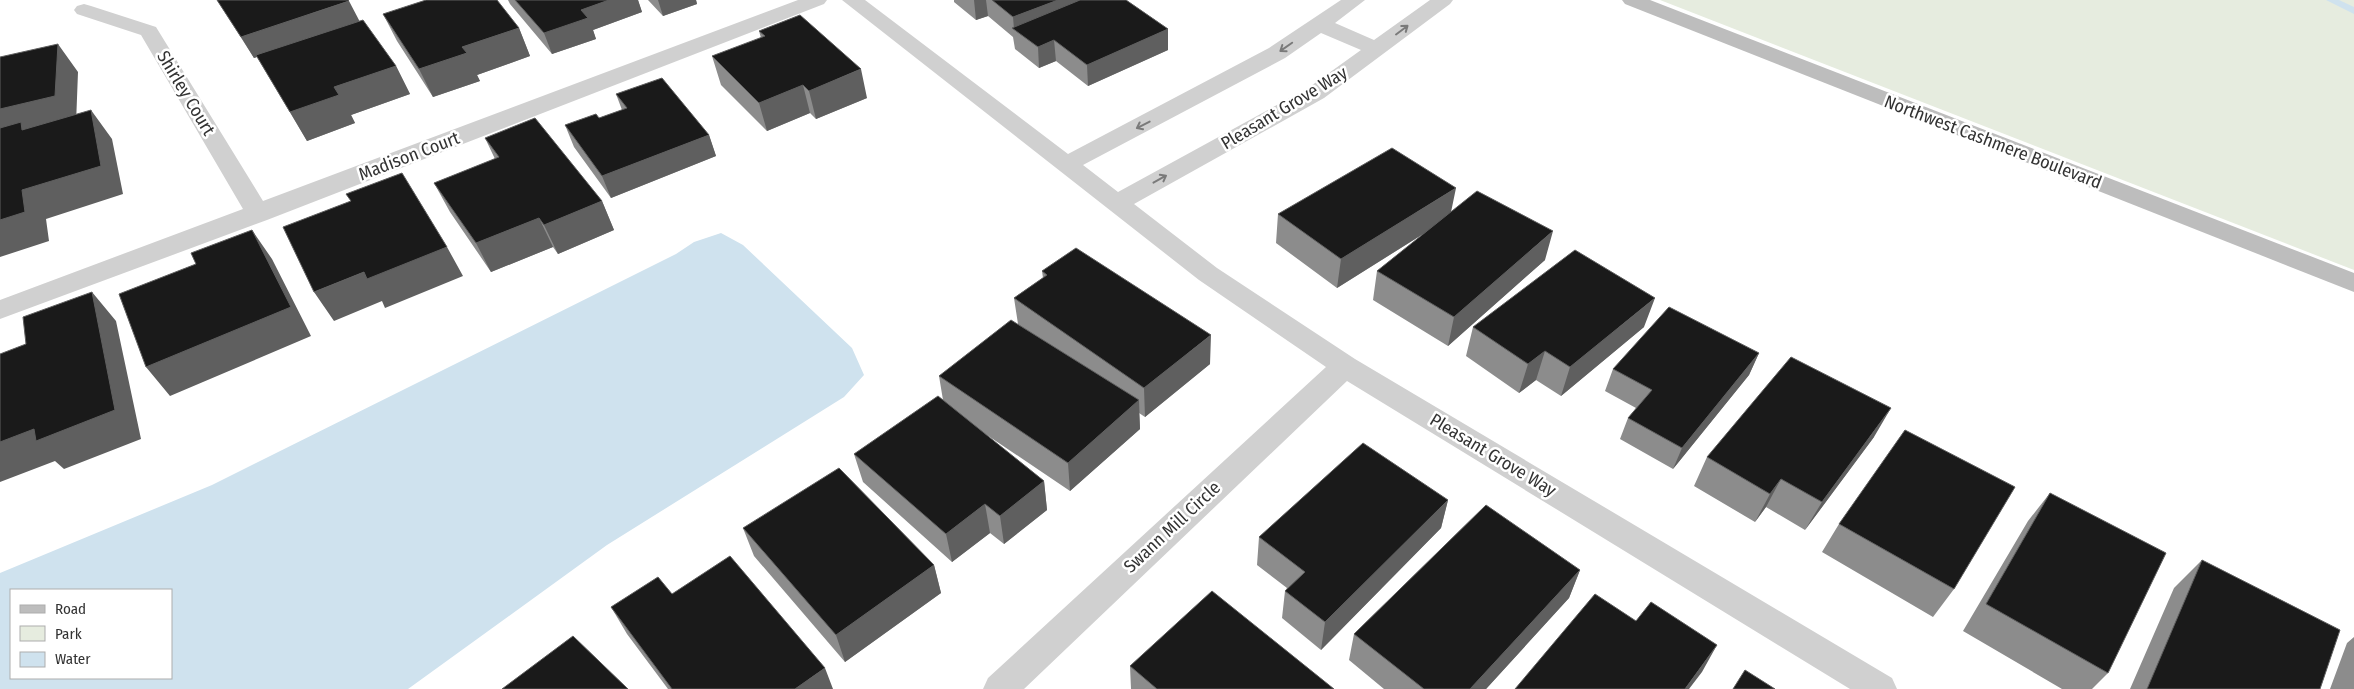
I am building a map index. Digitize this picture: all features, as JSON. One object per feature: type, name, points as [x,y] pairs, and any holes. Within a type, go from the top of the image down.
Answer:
[{"type":"street","name":"Madison Court","points":[[0,310],[258,214],[817,0]]},
{"type":"street","name":"Pleasant Grove Way","points":[[852,0],[1208,274],[1345,366],[1880,689]]},
{"type":"street","points":[[1067,164],[1261,62],[1355,0]]},
{"type":"street","name":"Pleasant Grove Way","points":[[1117,203],[1316,93],[1443,0]]},
{"type":"street","name":"Northwest Cashmere Boulevard","points":[[1632,0],[2354,283]]},
{"type":"street","name":"Shirley Court","points":[[84,10],[149,31],[258,214]]},
{"type":"street","points":[[1319,24],[1377,49]]},
{"type":"street","name":"Swann Mill Circle","points":[[1000,689],[1345,366]]},
{"type":"green space","points":[[1660,0],[2354,0],[2354,270]]},
{"type":"water","points":[[721,233],[743,245],[852,348],[864,375],[844,397],[607,545],[408,689],[0,689],[0,573],[212,485],[676,254],[694,242]]},
{"type":"building","points":[[217,0],[348,0],[349,1],[241,37]]},
{"type":"building","points":[[426,0],[497,0],[519,28],[462,47],[467,53],[419,69],[383,14]]},
{"type":"building","points":[[515,0],[609,0],[581,10],[588,18],[544,33]]},
{"type":"building","points":[[992,0],[1058,0],[1013,17]]},
{"type":"building","points":[[1080,0],[1126,0],[1168,29],[1087,65],[1054,40],[1038,47],[1012,28]]},
{"type":"building","points":[[800,15],[861,69],[809,91],[803,85],[759,103],[712,56],[765,36],[759,31]]},
{"type":"building","points":[[363,20],[396,66],[334,87],[339,95],[290,112],[256,55]]},
{"type":"building","points":[[58,44],[55,96],[0,109],[0,57]]},
{"type":"building","points":[[662,78],[709,135],[602,176],[565,125],[596,114],[599,118],[627,108],[616,94]]},
{"type":"building","points":[[91,110],[101,166],[22,190],[25,212],[0,220],[0,128],[21,122],[22,130]]},
{"type":"building","points":[[535,118],[602,201],[544,225],[539,218],[476,243],[434,183],[499,157],[485,138]]},
{"type":"building","points":[[1392,148],[1456,188],[1341,259],[1278,214]]},
{"type":"building","points":[[402,173],[447,247],[367,279],[364,272],[314,292],[283,227],[351,201],[346,194]]},
{"type":"building","points":[[1477,191],[1553,231],[1454,317],[1377,271]]},
{"type":"building","points":[[252,230],[291,307],[146,367],[119,294],[196,264],[191,253]]},
{"type":"building","points":[[1076,248],[1211,335],[1144,388],[1014,298],[1047,275],[1042,271]]},
{"type":"building","points":[[1575,250],[1655,298],[1570,367],[1545,351],[1528,364],[1473,327]]},
{"type":"building","points":[[92,292],[115,410],[36,441],[34,429],[0,442],[0,354],[26,344],[23,317]]},
{"type":"building","points":[[1669,307],[1759,353],[1682,448],[1628,418],[1652,390],[1613,369]]},
{"type":"building","points":[[1011,320],[1139,400],[1068,463],[939,376]]},
{"type":"building","points":[[1791,357],[1891,408],[1822,502],[1781,479],[1770,494],[1707,457]]},
{"type":"building","points":[[938,396],[1044,481],[1000,516],[985,504],[946,534],[854,454]]},
{"type":"building","points":[[1905,430],[2015,487],[1954,589],[1839,524]]},
{"type":"building","points":[[1363,443],[1448,500],[1325,622],[1285,591],[1305,572],[1259,537]]},
{"type":"building","points":[[839,468],[934,565],[836,635],[743,528]]},
{"type":"building","points":[[2050,493],[2166,553],[2108,673],[1986,604]]},
{"type":"building","points":[[1486,505],[1580,570],[1470,689],[1424,689],[1354,634]]},
{"type":"building","points":[[730,556],[825,668],[795,689],[672,689],[611,607],[658,577],[672,594]]},
{"type":"building","points":[[2202,560],[2340,630],[2320,689],[2147,689]]},
{"type":"building","points":[[1212,591],[1334,689],[1157,689],[1130,666]]},
{"type":"building","points":[[1595,594],[1636,621],[1651,602],[1717,645],[1685,689],[1515,689]]},
{"type":"building","points":[[573,636],[628,689],[502,689]]},
{"type":"building","points":[[1745,670],[1775,689],[1733,689]]},
{"type":"waterway","points":[[2331,0],[2354,11]]}]
